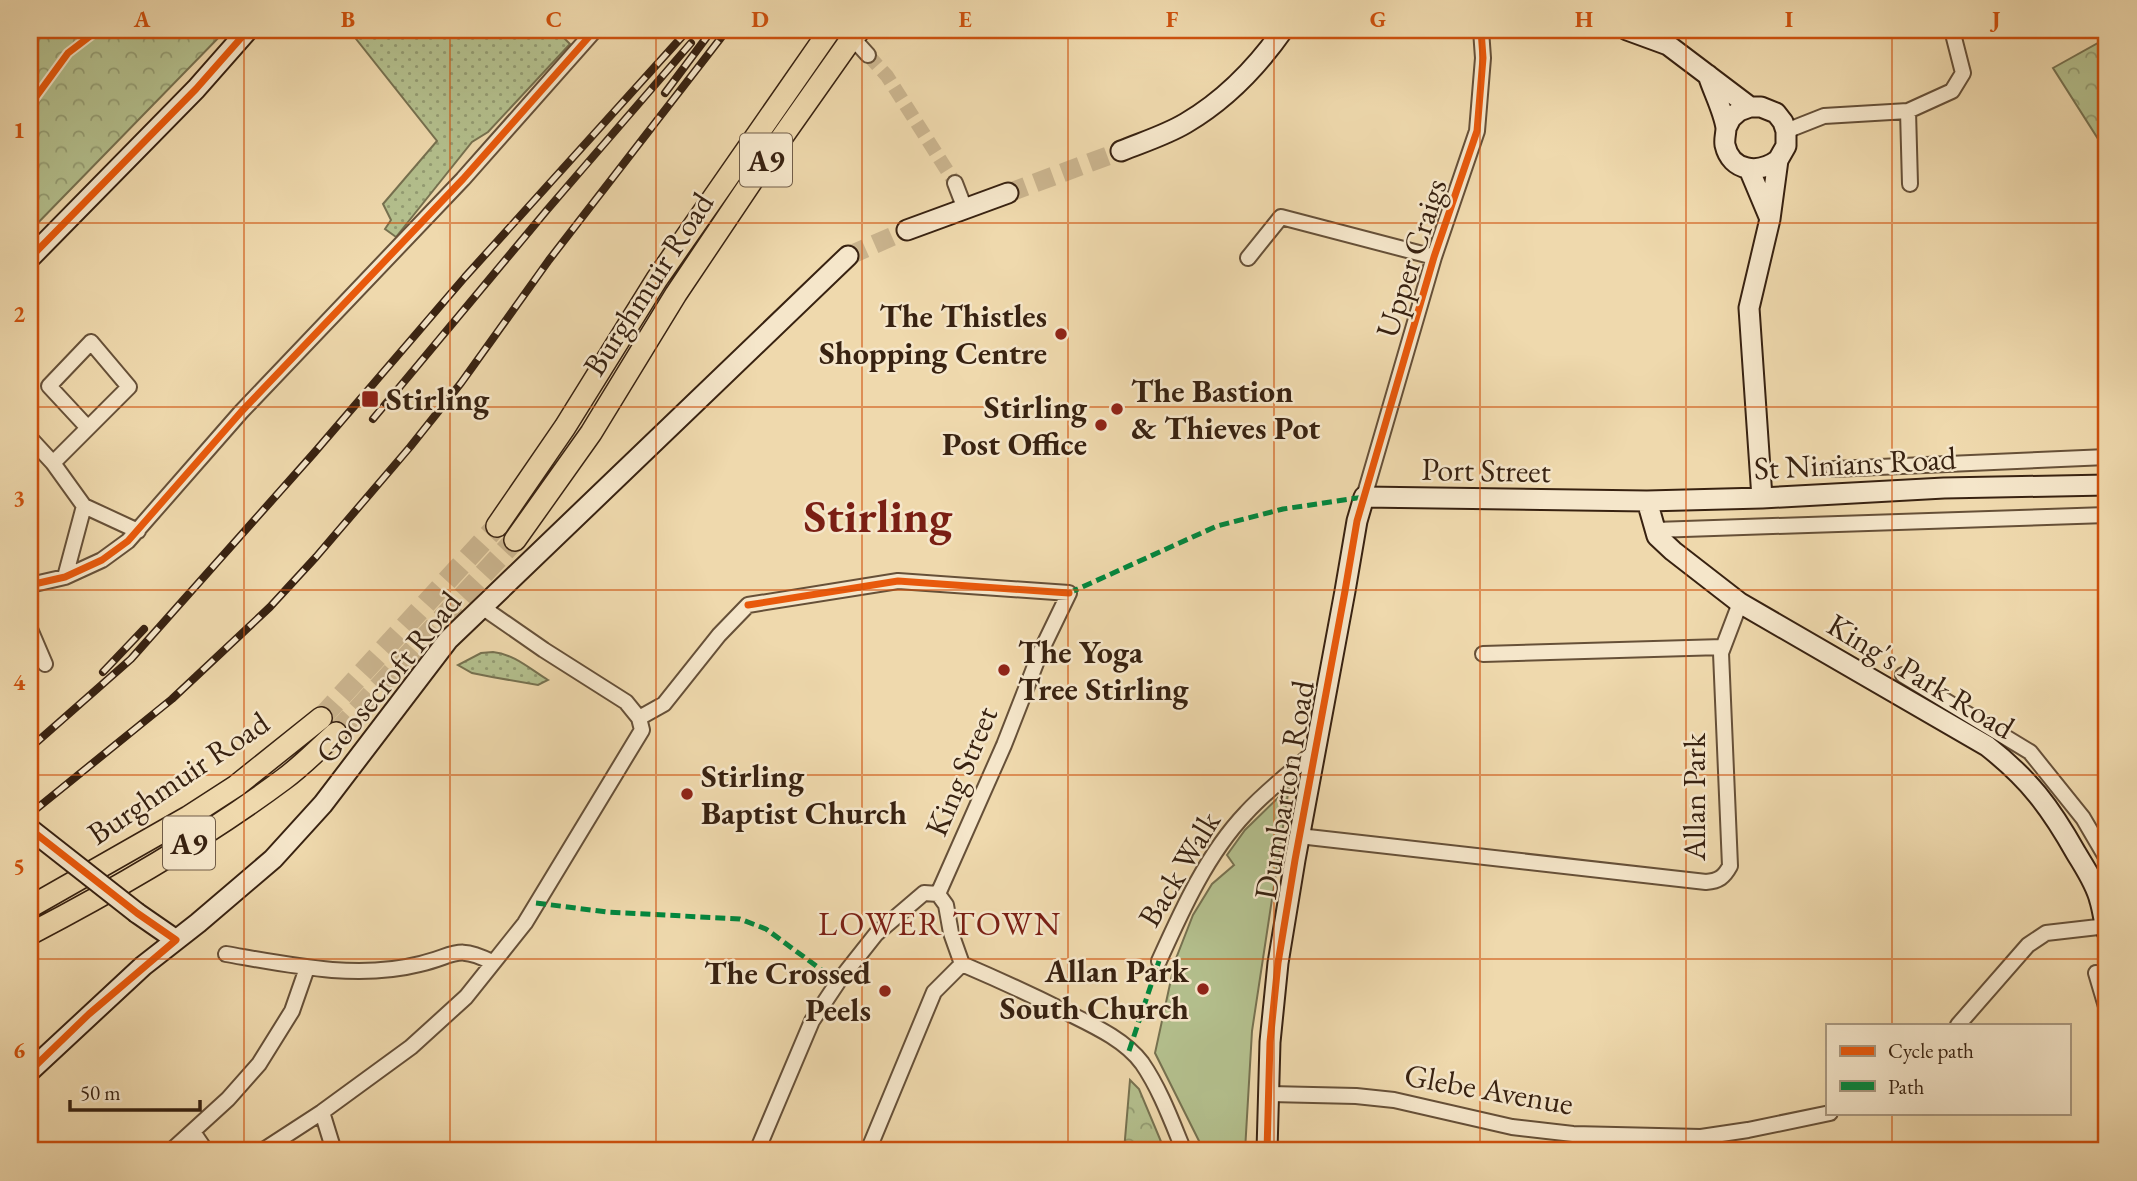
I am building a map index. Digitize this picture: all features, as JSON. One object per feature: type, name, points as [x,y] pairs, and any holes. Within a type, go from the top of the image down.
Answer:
[{"type":"main road","name":"Burghmuir Road","points":[[497,526],[565,427],[657,279],[830,30]]},
{"type":"main road","name":"Burghmuir Road","points":[[515,540],[592,433],[676,293],[853,32]]},
{"type":"main road","name":"Burghmuir Road","points":[[30,907],[188,817],[329,725],[286,777],[219,824],[127,881],[30,934]]},
{"type":"street","points":[[30,258],[196,89],[248,30]]},
{"type":"street","points":[[30,585],[65,578],[102,561],[138,531],[240,412],[463,179],[595,30]]},
{"type":"street","points":[[1121,151],[1186,123],[1219,99],[1247,75],[1283,30]]},
{"type":"street","name":"Upper Craigs","points":[[1364,497],[1434,257],[1477,131],[1483,58],[1482,30]]},
{"type":"street","points":[[1627,30],[1668,45],[1750,107]]},
{"type":"street","points":[[1786,131],[1824,116],[1908,111],[1952,91],[1963,74],[1952,30]]},
{"type":"street","points":[[853,32],[868,55]]},
{"type":"street","points":[[1708,75],[1726,128]]},
{"type":"street","points":[[1762,498],[1749,309],[1770,219],[1778,160],[1786,146],[1786,131],[1776,113],[1761,107],[1739,111],[1731,118],[1726,128],[1724,143],[1729,154],[1739,164],[1749,169],[1759,169],[1778,160]]},
{"type":"street","points":[[1908,111],[1910,184]]},
{"type":"street","points":[[1749,169],[1770,219]]},
{"type":"street","points":[[955,183],[965,209]]},
{"type":"street","points":[[908,230],[1009,193]]},
{"type":"street","points":[[1248,258],[1282,217],[1434,257]]},
{"type":"street","name":"Goosecroft Road","points":[[30,1071],[89,1014],[273,859],[323,804],[448,640],[848,256]]},
{"type":"street","points":[[53,463],[88,428],[129,387],[91,342],[49,386],[88,428]]},
{"type":"street","points":[[32,446],[53,463],[84,506],[138,531]]},
{"type":"street","points":[[1833,469],[2107,457]]},
{"type":"street","points":[[1942,463],[1944,488]]},
{"type":"street","name":"St Ninians Road","points":[[1606,502],[1762,498],[1944,488],[2107,485]]},
{"type":"street","name":"Port Street","points":[[1364,497],[1606,502]]},
{"type":"street","name":"Dumbarton Road","points":[[1267,1151],[1270,1042],[1278,963],[1314,752],[1357,521],[1364,497]]},
{"type":"street","points":[[1647,502],[1657,536],[1740,603]]},
{"type":"street","points":[[65,578],[84,506]]},
{"type":"street","points":[[1655,530],[2107,515]]},
{"type":"street","name":"King Street","points":[[639,718],[664,705],[719,635],[748,605],[898,582],[1069,593],[1040,653],[1004,745],[938,894]]},
{"type":"street","name":"Allan Park","points":[[1299,836],[1715,881],[1724,876],[1730,866],[1721,653],[1740,603]]},
{"type":"street","name":"King's Park Road","points":[[1740,603],[1987,746],[2011,765],[2053,813],[2086,869],[2100,900],[2106,928]]},
{"type":"street","points":[[262,1151],[322,1112],[411,1047],[466,996],[525,923],[642,730],[639,718],[626,702],[482,607]]},
{"type":"street","points":[[30,629],[45,664]]},
{"type":"street","points":[[1483,654],[1723,647]]},
{"type":"street","points":[[1903,675],[2030,752],[2083,818],[2107,859]]},
{"type":"street","name":"Back Walk","points":[[1159,961],[1185,905],[1221,844],[1245,813],[1314,752]]},
{"type":"street","points":[[30,829],[137,913],[176,940]]},
{"type":"street","points":[[757,1151],[812,1021],[838,982],[876,934],[924,893],[938,894],[946,905],[951,933],[962,964],[1105,1032],[1140,1061],[1184,1151]]},
{"type":"street","points":[[1959,1024],[2028,945],[2046,933],[2106,928]]},
{"type":"street","points":[[226,954],[307,968],[377,971],[421,964],[452,952],[466,951],[492,962]]},
{"type":"street","points":[[868,1151],[934,992],[962,964]]},
{"type":"street","points":[[171,1151],[228,1098],[259,1064],[292,1011],[307,968]]},
{"type":"street","points":[[2095,973],[2107,1010]]},
{"type":"street","name":"Glebe Avenue","points":[[1268,1094],[1356,1096],[1394,1100],[1512,1127],[1573,1134],[1701,1137],[1826,1114]]},
{"type":"street","points":[[322,1112],[334,1151]]},
{"type":"street","points":[[192,1132],[206,1151]]},
{"type":"street","points":[[1573,1134],[1573,1151]]},
{"type":"street","points":[[1701,1137],[1709,1151]]},
{"type":"green space","points":[[45,30],[226,30],[30,231],[30,49]]},
{"type":"green space","points":[[349,30],[556,30],[570,44],[488,132],[472,142],[396,237],[385,229],[391,220],[383,204],[437,141]]},
{"type":"green space","points":[[2107,38],[2107,153],[2053,68]]},
{"type":"green space","points":[[493,652],[515,659],[548,680],[538,685],[472,673],[458,665],[481,653]]},
{"type":"green space","points":[[1289,787],[1252,1031],[1245,1151],[1204,1151],[1155,1053],[1175,961],[1193,915],[1212,884],[1234,865],[1227,855],[1245,830]]},
{"type":"green space","points":[[1130,1080],[1139,1089],[1165,1151],[1124,1151]]},
{"type":"tunnel","points":[[868,55],[887,76],[955,183]]},
{"type":"tunnel","points":[[1008,193],[1121,151]]},
{"type":"tunnel","points":[[848,256],[907,230]]},
{"type":"tunnel","points":[[321,718],[497,526]]},
{"type":"tunnel","points":[[336,733],[515,540]]},
{"type":"railway","points":[[30,748],[131,659],[314,453],[465,277],[688,30]]},
{"type":"railway","points":[[665,93],[712,30]]},
{"type":"railway","points":[[30,814],[172,699],[270,607],[316,557],[461,383],[549,260],[727,30]]},
{"type":"railway","points":[[373,419],[547,210],[691,43]]},
{"type":"railway","points":[[103,672],[144,629]]},
{"type":"marked path","points":[[1069,593],[1217,526],[1283,509],[1364,497]]},
{"type":"marked path","points":[[536,903],[607,912],[740,919],[766,929],[838,982]]},
{"type":"marked path","points":[[1129,1051],[1159,961]]},
{"type":"cycle path","points":[[30,105],[68,53],[98,30]]},
{"type":"cycle path","points":[[30,258],[196,89],[248,30]]},
{"type":"cycle path","points":[[30,585],[65,577],[102,560],[128,541],[241,412],[463,179],[595,30]]},
{"type":"cycle path","points":[[1267,1151],[1270,1042],[1278,963],[1357,521],[1434,257],[1477,131],[1483,58],[1481,30]]},
{"type":"cycle path","points":[[748,605],[898,581],[1069,593]]},
{"type":"cycle path","points":[[30,829],[137,913],[176,940],[89,1014],[30,1071]]},
{"type":"place","name":"The Thistles Shopping Centre","points":[[1061,334]]},
{"type":"place","name":"Stirling","points":[[370,399]]},
{"type":"place","name":"The Bastion & Thieves Pot","points":[[1117,409]]},
{"type":"place","name":"Stirling Post Office","points":[[1101,425]]},
{"type":"place","name":"The Yoga Tree Stirling","points":[[1004,670]]},
{"type":"place","name":"Stirling Baptist Church","points":[[687,794]]},
{"type":"place","name":"Allan Park South Church","points":[[1203,989]]},
{"type":"place","name":"The Crossed Peels","points":[[885,991]]},
{"type":"district","name":"Stirling","points":[[878,516]]},
{"type":"district","name":"LOWER TOWN","points":[[940,923]]}]
